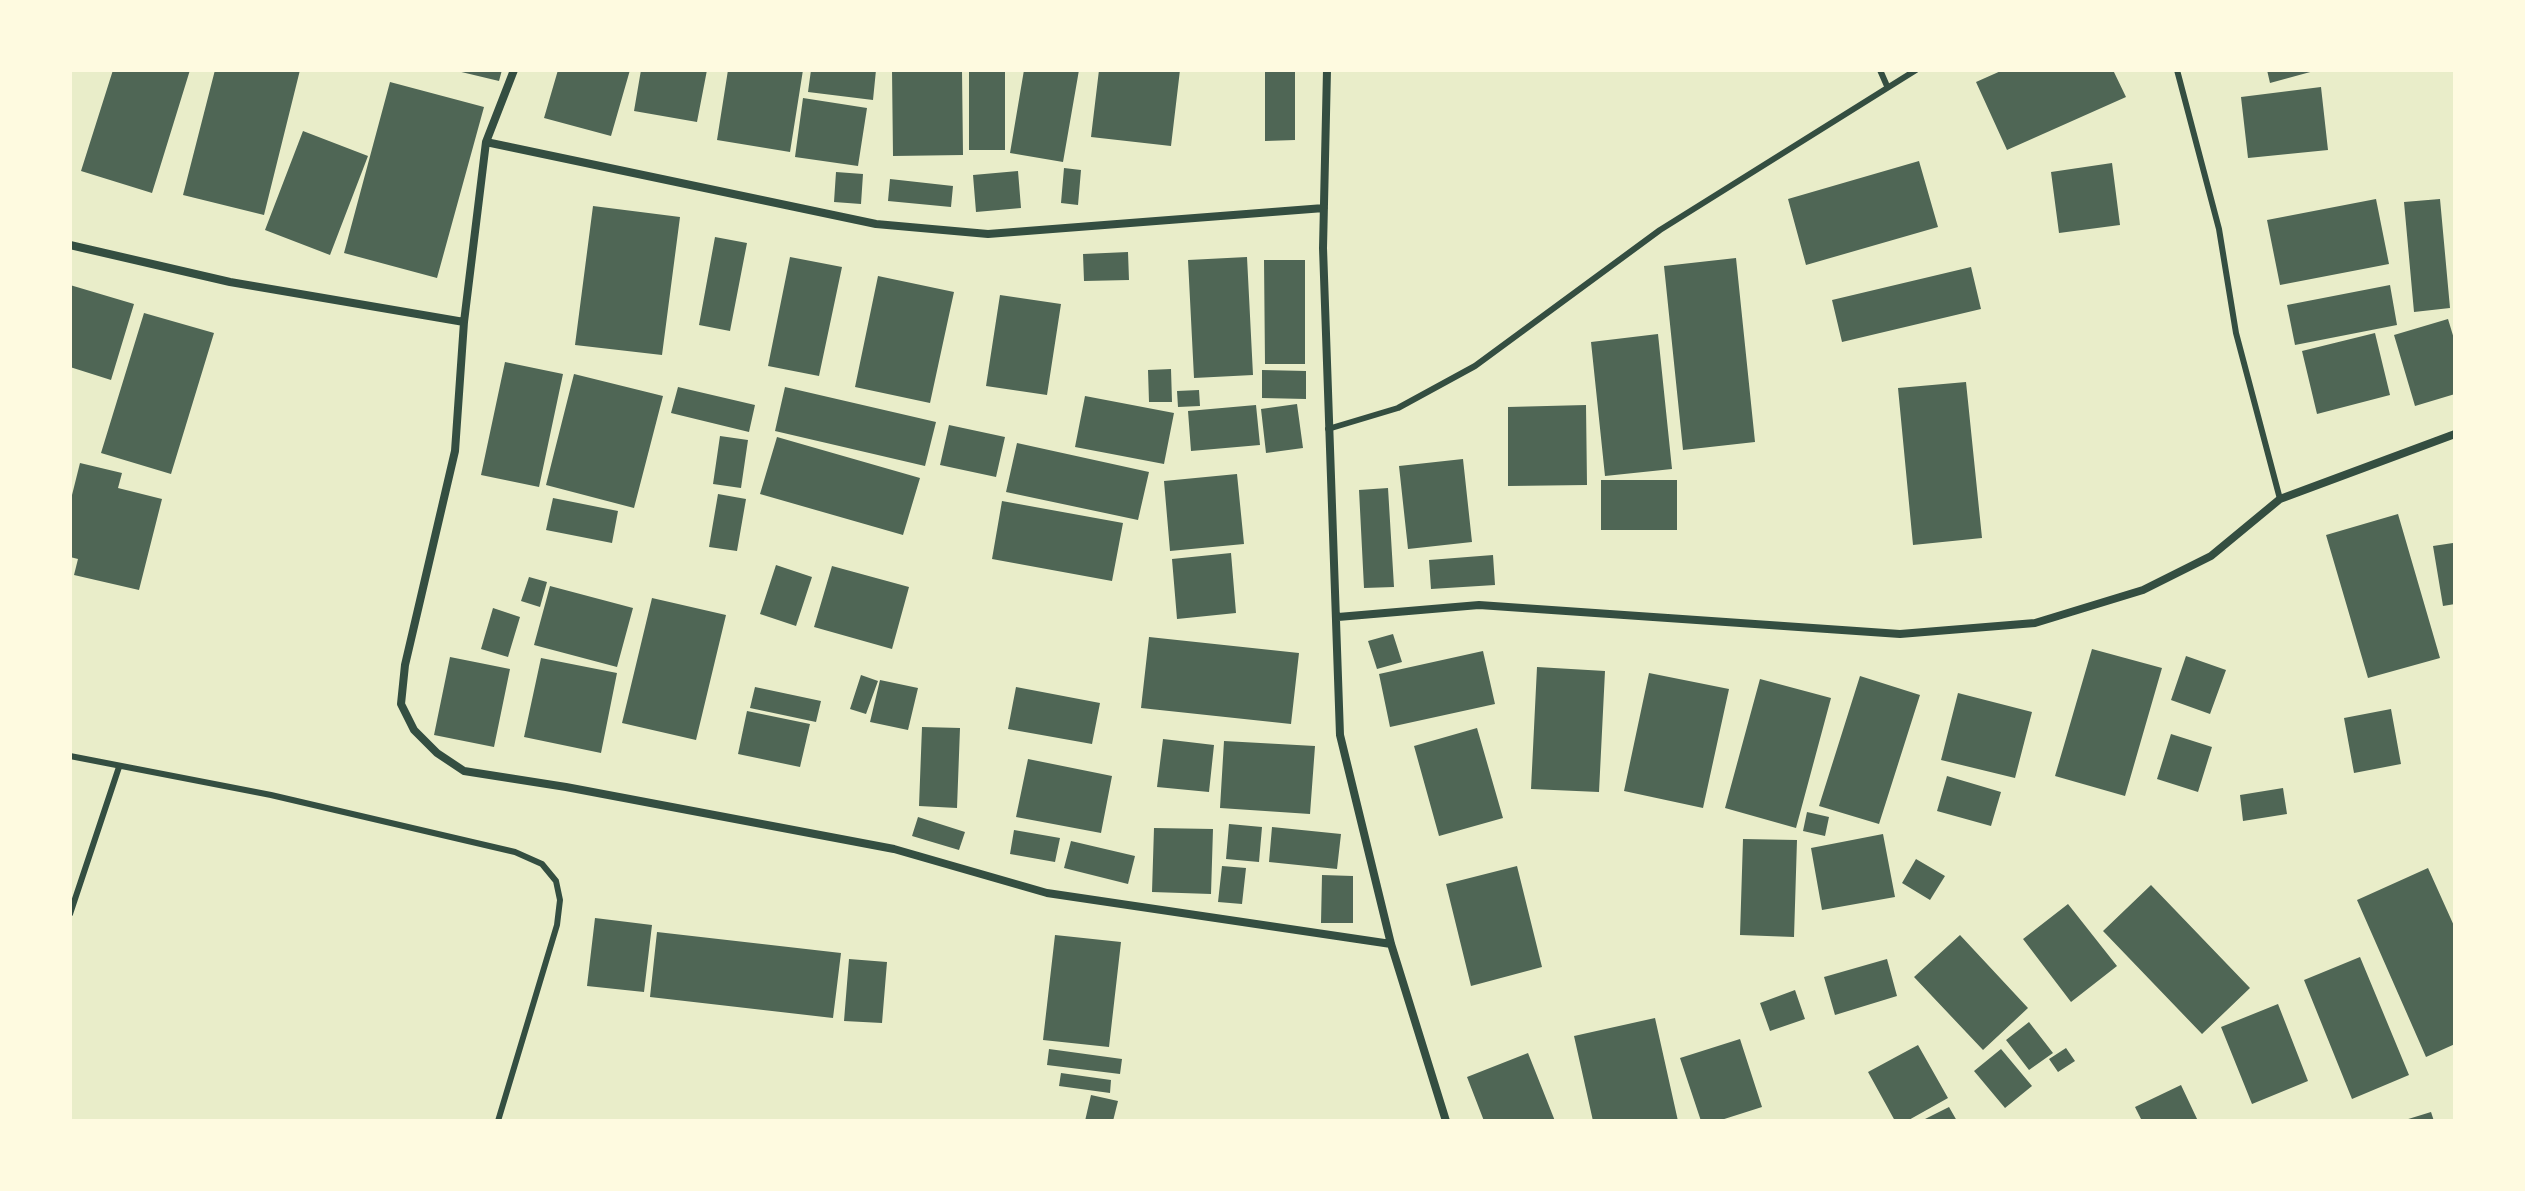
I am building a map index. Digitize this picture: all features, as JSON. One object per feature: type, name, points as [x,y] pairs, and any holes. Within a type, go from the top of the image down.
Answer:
[{"type":"street","points":[[514,70],[486,142],[464,322],[455,451],[405,665],[401,704],[414,730],[437,753],[464,771],[566,787],[894,849],[1047,893],[1391,944]]},
{"type":"street","points":[[1327,70],[1324,208],[1328,429],[1338,617],[1340,735],[1391,944],[1446,1121]]},
{"type":"street","points":[[486,142],[876,224],[988,234],[1324,208]]},
{"type":"street","points":[[70,245],[230,282],[464,322]]},
{"type":"street","points":[[1338,617],[1479,605],[1900,634],[2035,623],[2156,583],[2211,556],[2280,499],[2455,434]]},
{"type":"lane","points":[[1880,70],[1887,86]]},
{"type":"lane","points":[[1328,429],[1398,408],[1475,366],[1660,230],[1916,70]]},
{"type":"lane","points":[[2177,70],[2219,229],[2236,333],[2280,499]]},
{"type":"lane","points":[[70,756],[271,795],[515,852],[542,864],[556,881],[560,900],[557,925],[498,1121]]},
{"type":"lane","points":[[70,914],[119,767]]},
{"type":"building","points":[[113,70],[190,70],[152,193],[81,171]]},
{"type":"building","points":[[215,70],[300,70],[264,215],[183,195]]},
{"type":"building","points":[[453,70],[502,70],[499,81]]},
{"type":"building","points":[[558,70],[630,70],[611,136],[544,118]]},
{"type":"building","points":[[641,70],[707,70],[697,122],[634,111]]},
{"type":"building","points":[[728,70],[803,70],[790,152],[717,140]]},
{"type":"building","points":[[811,70],[876,70],[873,100],[808,92]]},
{"type":"building","points":[[892,70],[962,70],[963,155],[893,156]]},
{"type":"building","points":[[969,70],[1005,70],[1005,150],[969,150]]},
{"type":"building","points":[[1024,70],[1079,70],[1063,162],[1010,153]]},
{"type":"building","points":[[1099,70],[1180,70],[1171,146],[1091,137]]},
{"type":"building","points":[[1265,70],[1295,70],[1295,140],[1265,141]]},
{"type":"building","points":[[2003,70],[2113,70],[2126,97],[2007,150],[1976,82]]},
{"type":"building","points":[[2267,70],[2314,70],[2314,71],[2270,83]]},
{"type":"building","points":[[390,82],[484,107],[437,278],[344,253]]},
{"type":"building","points":[[2321,87],[2328,150],[2248,158],[2241,97]]},
{"type":"building","points":[[803,98],[867,108],[858,166],[795,157]]},
{"type":"building","points":[[303,131],[368,156],[330,255],[265,230]]},
{"type":"building","points":[[1919,161],[1938,227],[1806,265],[1788,199]]},
{"type":"building","points":[[2112,163],[2120,225],[2059,233],[2051,172]]},
{"type":"building","points":[[1064,168],[1081,170],[1078,205],[1061,203]]},
{"type":"building","points":[[1018,171],[1021,208],[976,212],[973,175]]},
{"type":"building","points":[[836,172],[863,174],[861,204],[834,202]]},
{"type":"building","points":[[890,179],[953,186],[951,207],[888,201]]},
{"type":"building","points":[[2376,199],[2389,264],[2280,285],[2267,220]]},
{"type":"building","points":[[2440,199],[2450,308],[2414,312],[2404,202]]},
{"type":"building","points":[[593,206],[680,217],[662,355],[575,345]]},
{"type":"building","points":[[715,237],[747,243],[730,331],[699,325]]},
{"type":"building","points":[[1128,252],[1129,280],[1084,281],[1083,254]]},
{"type":"building","points":[[790,257],[842,267],[819,376],[768,366]]},
{"type":"building","points":[[1247,257],[1253,375],[1194,378],[1188,260]]},
{"type":"building","points":[[1736,258],[1755,442],[1683,450],[1664,266]]},
{"type":"building","points":[[1264,260],[1305,260],[1305,364],[1265,364]]},
{"type":"building","points":[[1971,267],[1981,309],[1842,342],[1832,300]]},
{"type":"building","points":[[878,276],[954,292],[930,403],[855,387]]},
{"type":"building","points":[[70,285],[134,304],[111,380],[70,367]]},
{"type":"building","points":[[2390,285],[2397,325],[2295,345],[2287,305]]},
{"type":"building","points":[[1000,295],[1061,304],[1047,395],[986,386]]},
{"type":"building","points":[[144,313],[214,333],[171,474],[101,453]]},
{"type":"building","points":[[2448,319],[2455,342],[2455,394],[2415,406],[2394,335]]},
{"type":"building","points":[[2375,333],[2390,395],[2317,414],[2302,351]]},
{"type":"building","points":[[1658,334],[1672,469],[1605,476],[1591,342]]},
{"type":"building","points":[[505,362],[563,374],[539,487],[481,475]]},
{"type":"building","points":[[1171,369],[1172,402],[1149,402],[1148,370]]},
{"type":"building","points":[[1262,370],[1306,371],[1306,399],[1262,398]]},
{"type":"building","points":[[574,374],[663,396],[634,508],[546,485]]},
{"type":"building","points":[[1966,382],[1982,538],[1913,545],[1898,388]]},
{"type":"building","points":[[678,387],[755,405],[749,432],[671,413]]},
{"type":"building","points":[[785,387],[936,422],[925,466],[775,431]]},
{"type":"building","points":[[1199,390],[1200,406],[1178,407],[1177,391]]},
{"type":"building","points":[[1085,396],[1174,413],[1164,464],[1075,447]]},
{"type":"building","points":[[1297,404],[1303,448],[1266,453],[1261,409]]},
{"type":"building","points":[[1256,405],[1260,445],[1191,451],[1188,411]]},
{"type":"building","points":[[1586,405],[1587,485],[1508,486],[1508,407]]},
{"type":"building","points":[[949,425],[1005,437],[996,477],[940,465]]},
{"type":"building","points":[[720,436],[748,440],[741,488],[713,484]]},
{"type":"building","points":[[777,437],[920,478],[903,535],[760,494]]},
{"type":"building","points":[[1017,443],[1149,472],[1138,520],[1006,492]]},
{"type":"building","points":[[1463,459],[1472,542],[1408,549],[1399,466]]},
{"type":"building","points":[[80,463],[122,473],[118,488],[162,499],[139,590],[74,575],[78,559],[70,557],[70,503]]},
{"type":"building","points":[[1237,474],[1244,544],[1170,551],[1164,481]]},
{"type":"building","points":[[1601,480],[1677,480],[1677,530],[1601,530]]},
{"type":"building","points":[[1388,488],[1394,587],[1364,588],[1359,490]]},
{"type":"building","points":[[718,494],[746,499],[737,551],[709,547]]},
{"type":"building","points":[[553,498],[618,511],[612,543],[546,530]]},
{"type":"building","points":[[1002,501],[1123,523],[1112,581],[992,559]]},
{"type":"building","points":[[2398,514],[2440,658],[2368,678],[2326,535]]},
{"type":"building","points":[[2453,543],[2455,604],[2443,606],[2433,546]]},
{"type":"building","points":[[1231,553],[1236,613],[1177,619],[1172,559]]},
{"type":"building","points":[[1493,555],[1495,585],[1431,589],[1429,560]]},
{"type":"building","points":[[776,565],[812,577],[796,626],[760,614]]},
{"type":"building","points":[[832,566],[909,587],[892,649],[814,627]]},
{"type":"building","points":[[529,577],[547,582],[540,607],[521,601]]},
{"type":"building","points":[[550,586],[633,608],[617,667],[534,645]]},
{"type":"building","points":[[652,598],[726,615],[696,740],[622,723]]},
{"type":"building","points":[[493,608],[520,617],[508,657],[481,649]]},
{"type":"building","points":[[1393,634],[1402,662],[1377,669],[1368,641]]},
{"type":"building","points":[[1149,637],[1299,653],[1291,724],[1141,708]]},
{"type":"building","points":[[2092,649],[2162,668],[2125,796],[2055,776]]},
{"type":"building","points":[[1483,651],[1495,704],[1390,727],[1379,674]]},
{"type":"building","points":[[2186,656],[2226,670],[2210,714],[2171,700]]},
{"type":"building","points":[[450,657],[510,669],[494,747],[434,735]]},
{"type":"building","points":[[541,658],[617,673],[601,753],[524,737]]},
{"type":"building","points":[[1537,667],[1605,671],[1599,792],[1531,789]]},
{"type":"building","points":[[1649,673],[1729,689],[1703,808],[1624,791]]},
{"type":"building","points":[[861,675],[878,681],[866,714],[850,709]]},
{"type":"building","points":[[1860,676],[1920,695],[1879,824],[1819,806]]},
{"type":"building","points":[[1760,679],[1831,698],[1796,828],[1725,808]]},
{"type":"building","points":[[880,680],[918,688],[908,730],[870,722]]},
{"type":"building","points":[[755,687],[821,701],[816,722],[750,708]]},
{"type":"building","points":[[1016,687],[1100,703],[1092,744],[1008,729]]},
{"type":"building","points":[[1958,693],[2032,712],[2015,778],[1941,760]]},
{"type":"building","points":[[2391,709],[2401,764],[2354,773],[2344,718]]},
{"type":"building","points":[[747,711],[810,724],[800,767],[738,754]]},
{"type":"building","points":[[922,727],[960,728],[957,808],[919,806]]},
{"type":"building","points":[[1477,728],[1503,818],[1439,836],[1414,746]]},
{"type":"building","points":[[2171,734],[2212,747],[2198,792],[2157,779]]},
{"type":"building","points":[[1163,739],[1214,745],[1209,792],[1157,787]]},
{"type":"building","points":[[1224,741],[1315,746],[1310,814],[1220,808]]},
{"type":"building","points":[[1028,759],[1112,776],[1101,833],[1016,817]]},
{"type":"building","points":[[1947,776],[2001,792],[1991,826],[1937,811]]},
{"type":"building","points":[[2283,788],[2287,814],[2243,821],[2240,795]]},
{"type":"building","points":[[1807,812],[1829,817],[1825,836],[1803,831]]},
{"type":"building","points":[[918,817],[965,832],[959,850],[912,836]]},
{"type":"building","points":[[1229,824],[1262,827],[1259,862],[1226,859]]},
{"type":"building","points":[[1272,827],[1341,834],[1337,869],[1269,862]]},
{"type":"building","points":[[1154,828],[1213,829],[1211,894],[1152,892]]},
{"type":"building","points":[[1014,830],[1060,838],[1055,862],[1010,854]]},
{"type":"building","points":[[1883,834],[1895,897],[1822,910],[1811,848]]},
{"type":"building","points":[[1743,839],[1797,840],[1794,937],[1740,935]]},
{"type":"building","points":[[1071,841],[1135,856],[1128,884],[1064,868]]},
{"type":"building","points":[[1916,859],[1945,876],[1930,900],[1902,883]]},
{"type":"building","points":[[1222,866],[1246,868],[1242,904],[1218,902]]},
{"type":"building","points":[[1517,866],[1542,967],[1471,986],[1446,884]]},
{"type":"building","points":[[2428,868],[2455,928],[2455,1044],[2426,1057],[2357,900]]},
{"type":"building","points":[[1322,875],[1353,876],[1353,923],[1321,923]]},
{"type":"building","points":[[2151,885],[2250,988],[2202,1034],[2103,931]]},
{"type":"building","points":[[2068,904],[2117,966],[2071,1002],[2023,939]]},
{"type":"building","points":[[595,918],[652,925],[644,992],[587,986]]},
{"type":"building","points":[[657,932],[841,953],[833,1018],[650,997]]},
{"type":"building","points":[[1055,935],[1121,942],[1109,1047],[1043,1040]]},
{"type":"building","points":[[1960,935],[2028,1008],[1983,1050],[1914,977]]},
{"type":"building","points":[[2360,957],[2409,1075],[2352,1099],[2304,980]]},
{"type":"building","points":[[849,959],[887,962],[882,1023],[844,1021]]},
{"type":"building","points":[[1887,959],[1897,996],[1835,1015],[1824,977]]},
{"type":"building","points":[[1795,990],[1805,1019],[1770,1031],[1760,1003]]},
{"type":"building","points":[[2278,1004],[2308,1081],[2252,1104],[2221,1027]]},
{"type":"building","points":[[1655,1018],[1678,1121],[1593,1121],[1574,1036]]},
{"type":"building","points":[[2029,1022],[2053,1053],[2029,1070],[2006,1040]]},
{"type":"building","points":[[1740,1039],[1762,1107],[1718,1121],[1701,1121],[1680,1058]]},
{"type":"building","points":[[1918,1045],[1948,1098],[1907,1121],[1895,1121],[1868,1072]]},
{"type":"building","points":[[2066,1048],[2075,1061],[2058,1072],[2049,1059]]},
{"type":"building","points":[[1049,1049],[1122,1059],[1120,1074],[1047,1065]]},
{"type":"building","points":[[2001,1049],[2032,1086],[2005,1108],[1974,1071]]},
{"type":"building","points":[[1528,1053],[1555,1121],[1484,1121],[1467,1077]]},
{"type":"building","points":[[1061,1073],[1111,1080],[1110,1093],[1059,1086]]},
{"type":"building","points":[[2181,1085],[2198,1121],[2142,1121],[2135,1107]]},
{"type":"building","points":[[1091,1095],[1118,1101],[1113,1121],[1085,1121]]},
{"type":"building","points":[[1949,1107],[1957,1121],[1921,1121]]},
{"type":"building","points":[[2431,1112],[2434,1121],[2405,1121],[2405,1120]]}]
